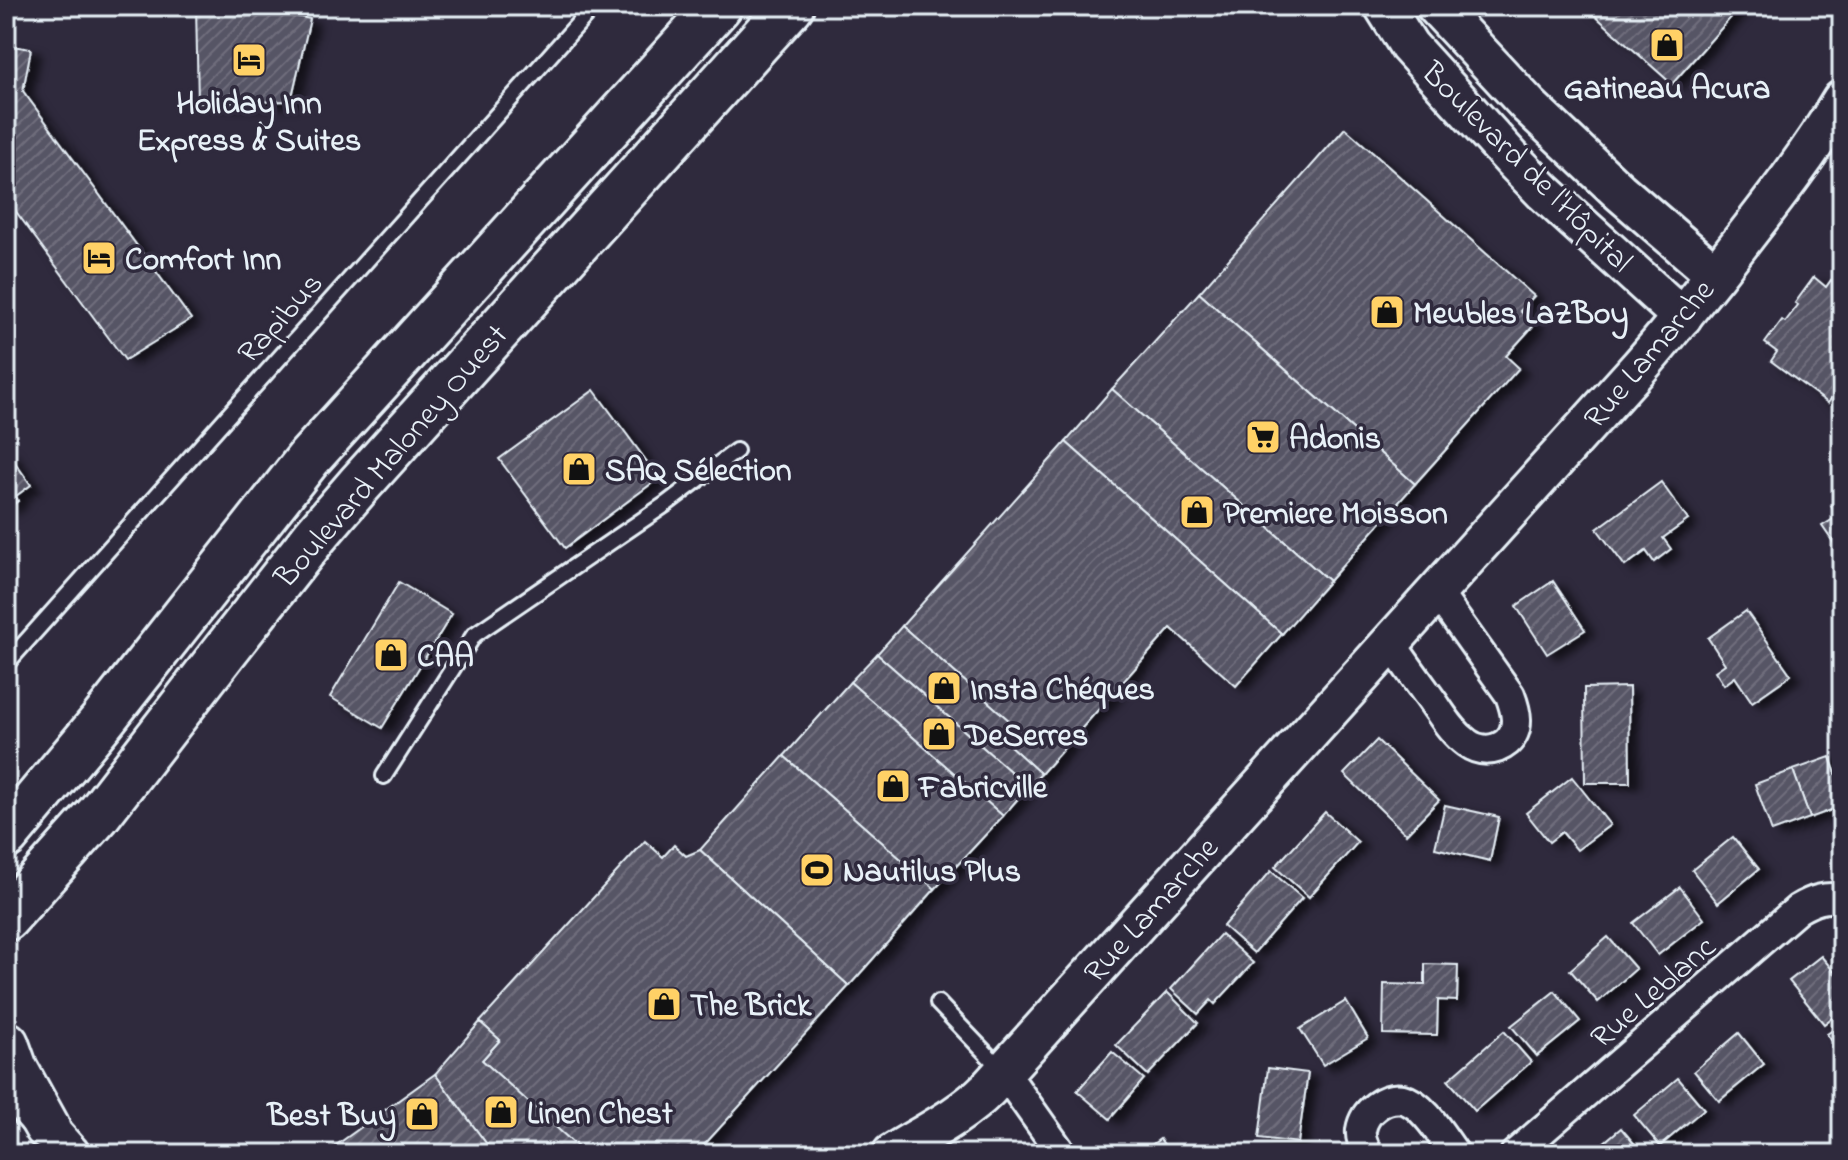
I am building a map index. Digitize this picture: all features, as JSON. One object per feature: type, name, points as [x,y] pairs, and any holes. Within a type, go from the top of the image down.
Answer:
[{"type":"main road","name":"Boulevard Maloney Ouest","points":[[6,836],[102,721],[309,458],[719,6]]},
{"type":"main road","name":"Boulevard Maloney Ouest","points":[[6,918],[98,815],[324,526],[791,6]]},
{"type":"main road","points":[[526,218],[566,256]]},
{"type":"main road","points":[[6,1044],[15,1069],[58,1141]]},
{"type":"main road","points":[[6,1103],[58,1141]]},
{"type":"street","name":"Boulevard de l'Hôpital","points":[[1384,6],[1409,46],[1512,159],[1682,317]]},
{"type":"street","name":"Boulevard de l'Hôpital","points":[[1438,7],[1540,116],[1619,191],[1715,274]]},
{"type":"street","name":"Rue Lamarche","points":[[892,1154],[977,1100],[1004,1072],[1656,349],[1753,228],[1842,100]]},
{"type":"street","points":[[1391,643],[1455,733],[1469,745],[1488,750],[1499,748],[1510,739],[1516,727],[1516,711],[1510,695],[1436,591]]},
{"type":"street","name":"Rue Leblanc","points":[[1515,1154],[1798,909],[1812,900],[1829,897],[1842,899]]},
{"type":"street","points":[[1004,1072],[1062,1154]]},
{"type":"street","points":[[6,1079],[58,1141]]},
{"type":"street","points":[[1368,1154],[1363,1146],[1361,1130],[1369,1112],[1382,1101],[1402,1099],[1418,1107],[1455,1154]]},
{"type":"lane","name":"Rapibus","points":[[6,664],[594,6]]},
{"type":"lane","points":[[384,776],[474,635],[666,504],[736,451]]},
{"type":"lane","points":[[938,1003],[1004,1072]]},
{"type":"building","name":"Holiday Inn Express & Suites","points":[[196,6],[290,6],[291,15],[310,19],[291,101],[198,103]]},
{"type":"building","name":"Gatineau Acura","points":[[1584,6],[1741,6],[1672,84]]},
{"type":"building","name":"Comfort Inn","points":[[6,45],[31,49],[23,91],[191,319],[125,360],[6,198]]},
{"type":"building","points":[[1345,128],[1534,296],[1520,311],[1535,324],[1506,356],[1519,368],[1415,484],[1199,293]]},
{"type":"building","points":[[1814,277],[1826,287],[1831,280],[1842,288],[1842,398],[1835,393],[1828,403],[1771,361],[1777,352],[1765,343],[1798,305],[1795,303]]},
{"type":"building","name":"Adonis","points":[[1199,293],[1415,484],[1329,581],[1112,389]]},
{"type":"building","name":"Premiere Moisson","points":[[1112,389],[1329,581],[1282,634],[1066,442]]},
{"type":"building","name":"SAQ Sélection","points":[[594,390],[659,478],[565,548],[499,459]]},
{"type":"building","points":[[1066,442],[1282,634],[1236,686],[1171,628],[1041,774],[999,736],[1011,722],[902,626]]},
{"type":"building","points":[[6,450],[31,485],[16,496],[18,501],[6,510]]},
{"type":"building","points":[[1661,482],[1688,520],[1663,538],[1671,549],[1654,562],[1646,551],[1625,566],[1597,529]]},
{"type":"building","points":[[1842,499],[1842,555],[1822,526],[1838,516],[1831,506]]},
{"type":"building","points":[[1553,581],[1585,630],[1547,654],[1516,606]]},
{"type":"building","name":"CAA","points":[[399,582],[452,614],[382,728],[330,697]]},
{"type":"building","points":[[1746,611],[1791,675],[1752,702],[1735,677],[1724,685],[1715,671],[1725,664],[1708,638]]},
{"type":"building","name":"Insta Chéques","points":[[902,626],[1011,722],[999,736],[1041,774],[1028,787],[877,654]]},
{"type":"building","name":"DeSerres","points":[[877,654],[1028,787],[1003,816],[850,682]]},
{"type":"building","name":"Fabricville","points":[[850,682],[1003,816],[935,889],[784,756]]},
{"type":"building","points":[[1629,687],[1630,783],[1585,783],[1584,688]]},
{"type":"building","points":[[1377,740],[1439,800],[1406,834],[1344,774]]},
{"type":"building","name":"Nautilus Plus","points":[[784,756],[935,889],[849,986],[700,850]]},
{"type":"building","points":[[1830,757],[1842,790],[1842,806],[1810,818],[1793,770]]},
{"type":"building","points":[[1793,770],[1810,818],[1772,832],[1755,784]]},
{"type":"building","points":[[1572,777],[1610,825],[1577,850],[1562,832],[1549,842],[1526,813]]},
{"type":"building","points":[[1445,805],[1499,817],[1490,861],[1435,848]]},
{"type":"building","points":[[1325,812],[1358,842],[1309,897],[1275,867]]},
{"type":"building","points":[[1733,837],[1759,869],[1718,903],[1692,870]]},
{"type":"building","name":"The Brick","points":[[645,841],[663,857],[674,845],[686,856],[700,850],[849,986],[696,1154],[585,1154],[482,1060],[500,1040],[480,1022]]},
{"type":"building","points":[[1271,871],[1302,898],[1254,953],[1223,926]]},
{"type":"building","points":[[1680,887],[1704,919],[1658,955],[1633,923]]},
{"type":"building","points":[[1221,934],[1253,963],[1215,1004],[1211,1000],[1198,1014],[1171,989]]},
{"type":"building","points":[[1608,937],[1636,969],[1598,1002],[1570,970]]},
{"type":"building","points":[[1821,956],[1842,981],[1842,1010],[1824,1024],[1789,981]]},
{"type":"building","points":[[1425,964],[1458,965],[1457,1001],[1438,1000],[1437,1035],[1383,1034],[1384,984],[1425,985]]},
{"type":"building","points":[[1555,991],[1580,1021],[1537,1056],[1511,1026]]},
{"type":"building","points":[[1167,992],[1198,1023],[1148,1075],[1116,1045]]},
{"type":"building","points":[[1346,1001],[1368,1038],[1323,1065],[1300,1029]]},
{"type":"building","name":"Linen Chest","points":[[480,1022],[500,1040],[482,1060],[580,1149],[574,1154],[494,1154],[435,1074]]},
{"type":"building","points":[[1842,1024],[1842,1056],[1827,1034]]},
{"type":"building","points":[[1504,1031],[1531,1062],[1475,1111],[1448,1080]]},
{"type":"building","points":[[1739,1033],[1764,1064],[1719,1101],[1694,1071]]},
{"type":"building","points":[[1112,1052],[1144,1079],[1110,1119],[1077,1091]]},
{"type":"building","points":[[1268,1068],[1308,1073],[1298,1143],[1259,1138]]},
{"type":"building","name":"Best Buy","points":[[435,1074],[494,1154],[324,1154]]},
{"type":"building","points":[[1678,1078],[1704,1109],[1660,1146],[1634,1115]]},
{"type":"building","points":[[1621,1128],[1643,1154],[1590,1154]]},
{"type":"building","points":[[1160,1139],[1171,1154],[1139,1154]]},
{"type":"place","name":"Gatineau Acura","points":[[1667,45]]},
{"type":"place","name":"Holiday Inn Express & Suites","points":[[249,60]]},
{"type":"place","name":"Comfort Inn","points":[[99,258]]},
{"type":"place","name":"Meubles LaZBoy","points":[[1387,312]]},
{"type":"place","name":"Adonis","points":[[1263,437]]},
{"type":"place","name":"SAQ Sélection","points":[[579,469]]},
{"type":"place","name":"Premiere Moisson","points":[[1197,512]]},
{"type":"place","name":"CAA","points":[[391,655]]},
{"type":"place","name":"Insta Chéques","points":[[944,688]]},
{"type":"place","name":"DeSerres","points":[[939,734]]},
{"type":"place","name":"Fabricville","points":[[893,786]]},
{"type":"place","name":"Nautilus Plus","points":[[817,870]]},
{"type":"place","name":"The Brick","points":[[664,1004]]},
{"type":"place","name":"Linen Chest","points":[[501,1112]]},
{"type":"place","name":"Best Buy","points":[[422,1114]]}]
